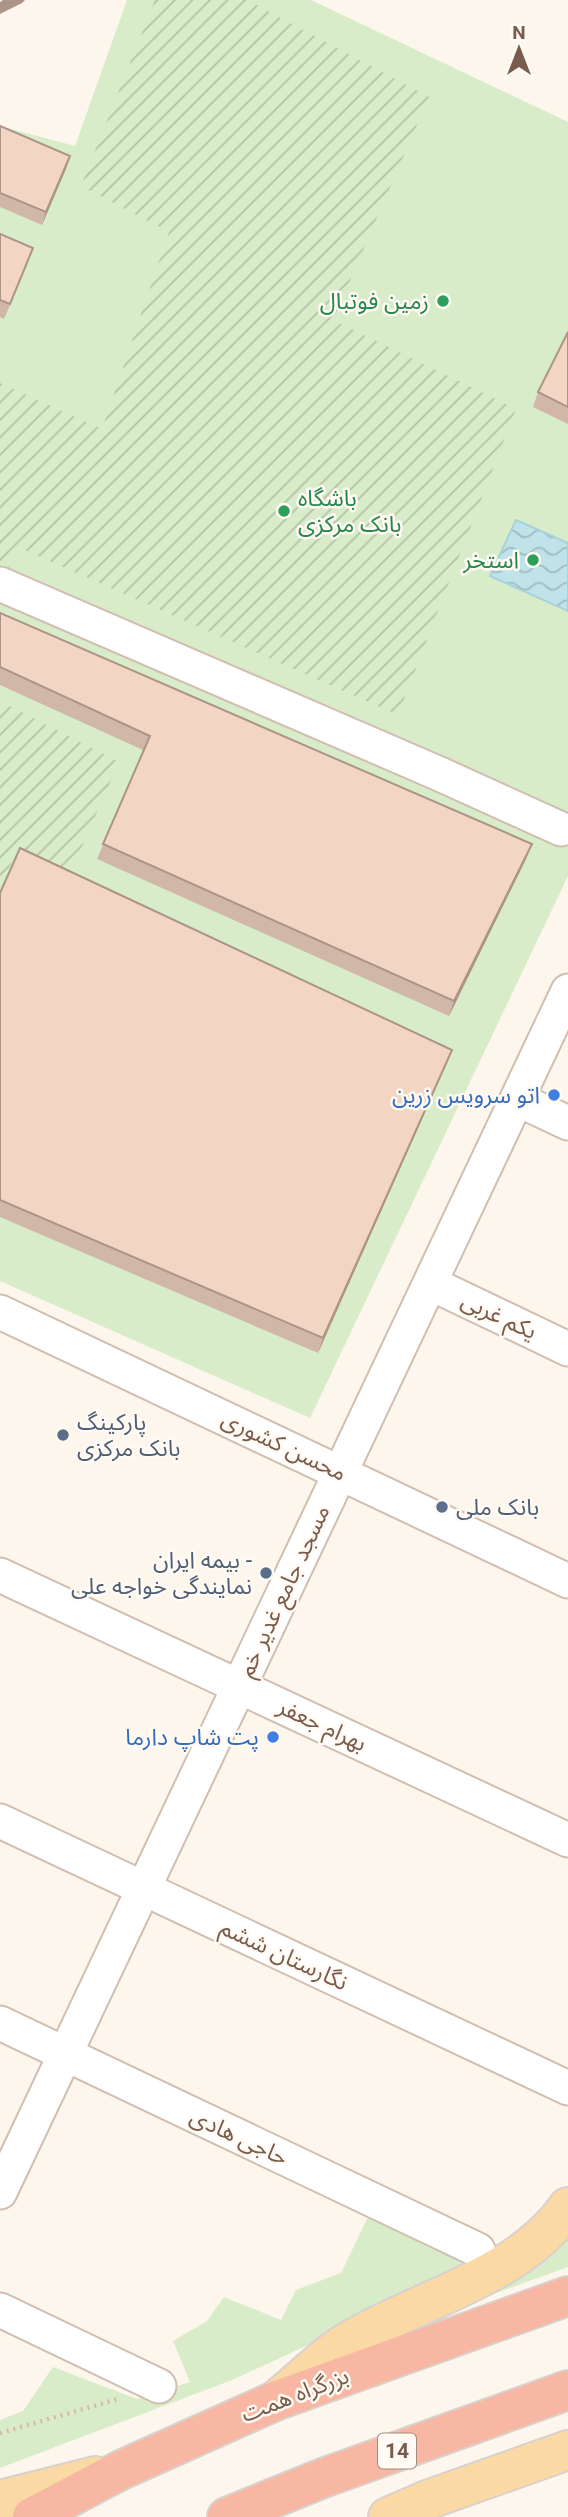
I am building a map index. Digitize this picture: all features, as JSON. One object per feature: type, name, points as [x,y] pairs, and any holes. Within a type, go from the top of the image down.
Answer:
[{"type":"highway","name":"بزرگراه همت","points":[[32,2517],[121,2470],[275,2400],[568,2296]]},
{"type":"highway","name":"14","points":[[227,2517],[323,2478],[568,2390]]},
{"type":"main road","points":[[275,2400],[354,2337],[445,2295],[509,2260],[536,2240],[568,2207]]},
{"type":"main road","points":[[388,2517],[427,2500],[568,2450]]},
{"type":"main road","points":[[0,2500],[121,2470]]},
{"type":"street","points":[[0,584],[561,829]]},
{"type":"street","name":"مسجد جامع غدیر خم","points":[[0,2192],[568,990]]},
{"type":"street","points":[[517,1099],[568,1123]]},
{"type":"street","name":"یکم غربی","points":[[430,1283],[568,1349]]},
{"type":"street","name":"محسن کشوری","points":[[0,1312],[568,1581]]},
{"type":"street","name":"بهرام جعفر","points":[[0,1574],[568,1840]]},
{"type":"street","name":"نگارستان ششم","points":[[0,1821],[568,2088]]},
{"type":"street","name":"حاجی هادی","points":[[0,2024],[478,2249]]},
{"type":"street","points":[[0,2311],[159,2386]]},
{"type":"path","points":[[0,2433],[159,2386]]},
{"type":"green space","name":"باشگاه بانک مرکزی","points":[[127,0],[311,0],[568,122],[568,876],[310,1418],[0,1281],[0,126],[75,146]]},
{"type":"green space","points":[[155,0],[247,0],[429,97],[333,320],[516,409],[398,715],[20,548],[0,586],[0,383],[102,429],[169,232],[81,186]]},
{"type":"green space","points":[[0,701],[119,762],[71,872],[16,853],[0,886]]},
{"type":"green space","points":[[368,2217],[466,2263],[432,2288],[232,2380],[0,2468],[0,2420],[23,2411],[53,2367],[137,2399],[190,2382],[173,2341],[207,2321],[224,2297],[281,2320],[296,2290],[341,2273]]},
{"type":"green space","points":[[568,2233],[568,2267],[385,2333]]},
{"type":"water","name":"استخر","points":[[516,520],[568,543],[568,611],[490,576]]},
{"type":"building","points":[[0,126],[70,156],[46,212],[0,193]]},
{"type":"building","points":[[0,234],[33,248],[10,304],[0,300]]},
{"type":"building","points":[[568,332],[568,407],[538,392]]},
{"type":"building","points":[[0,613],[532,844],[454,1001],[103,844],[150,736],[0,667]]},
{"type":"building","points":[[20,848],[452,1050],[323,1338],[0,1200],[0,893]]},
{"type":"place","name":"زمین فوتبال","points":[[443,301]]},
{"type":"place","name":"باشگاه بانک مرکزی","points":[[284,511]]},
{"type":"place","name":"استخر","points":[[533,560]]},
{"type":"place","name":"اتو سرویس زرین","points":[[554,1095]]},
{"type":"place","name":"پارکینگ بانک مرکزی","points":[[63,1435]]},
{"type":"place","name":"بانک ملی","points":[[442,1507]]},
{"type":"place","name":"بیمه ایران - نمایندگی خواجه علی","points":[[266,1573]]},
{"type":"place","name":"پت شاپ دارما","points":[[273,1737]]}]
